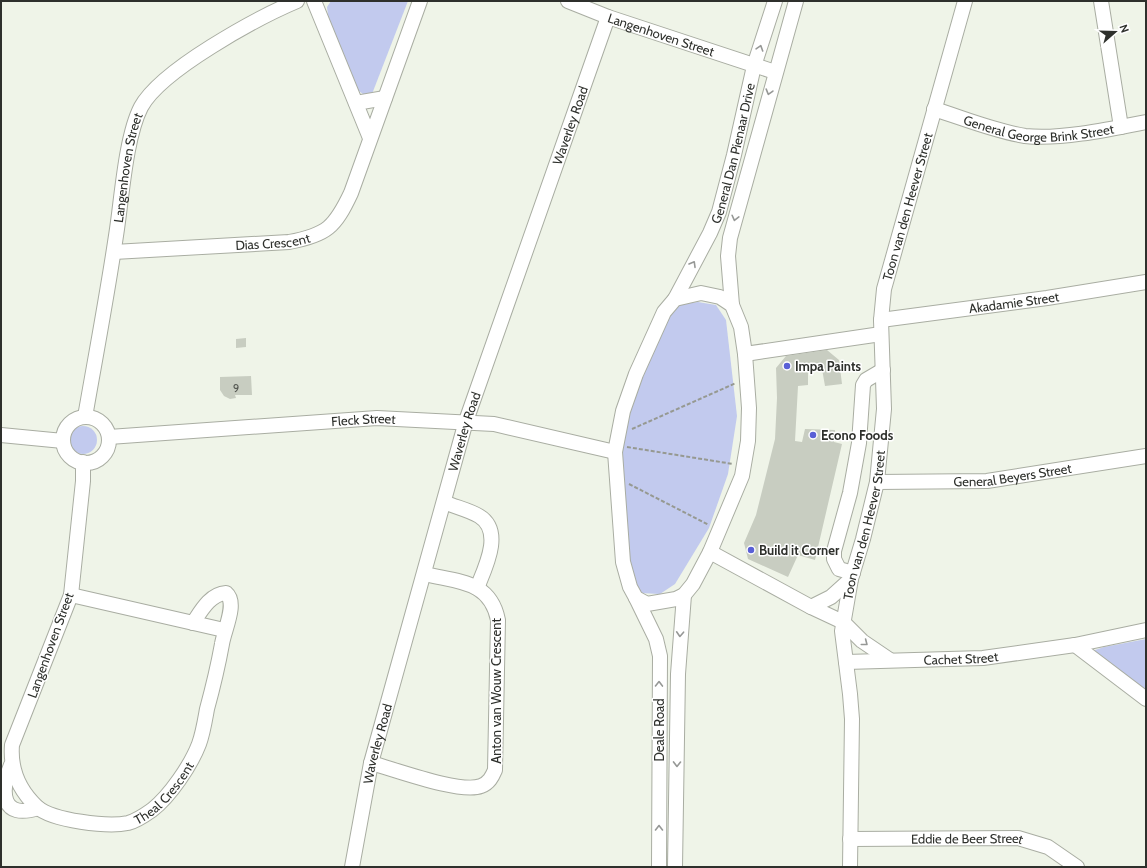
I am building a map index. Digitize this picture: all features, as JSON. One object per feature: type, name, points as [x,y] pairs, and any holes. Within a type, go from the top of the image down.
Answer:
[{"type":"street","name":"Langenhoven Street","points":[[85,416],[114,252],[131,135],[141,108],[149,97],[172,75],[214,46],[268,14],[297,1]]},
{"type":"street","points":[[314,1],[370,138]]},
{"type":"street","name":"Dias Crescent","points":[[114,252],[289,242],[312,237],[331,226],[341,214],[362,164],[420,1]]},
{"type":"street","name":"Langenhoven Street","points":[[568,1],[608,17],[775,72]]},
{"type":"street","name":"General Dan Pienaar Drive","points":[[616,444],[623,411],[636,374],[664,312],[675,299],[710,233],[719,212],[734,155],[754,66],[775,1]]},
{"type":"street","name":"General Dan Pienaar Drive","points":[[744,462],[748,441],[750,408],[741,327],[732,305],[728,256],[730,238],[796,1]]},
{"type":"street","name":"Toon van den Heever Street","points":[[850,867],[852,719],[842,631],[852,576],[877,482],[884,410],[881,327],[884,289],[965,1]]},
{"type":"street","points":[[1101,1],[1121,127]]},
{"type":"street","name":"Waverley Road","points":[[353,863],[371,763],[466,421],[608,17]]},
{"type":"street","points":[[356,103],[385,98]]},
{"type":"street","name":"General George Brink Street","points":[[934,109],[1010,133],[1026,136],[1048,136],[1121,127],[1146,122]]},
{"type":"street","name":"Akadamie Street","points":[[745,354],[881,327],[1025,301],[1146,282]]},
{"type":"street","points":[[675,299],[701,293],[720,297],[732,305]]},
{"type":"street","points":[[811,608],[832,597],[852,576],[839,569],[834,559],[834,551],[850,493],[859,443],[863,385],[866,380],[883,370]]},
{"type":"street","points":[[85,416],[100,421],[106,427],[109,437],[106,452],[100,458],[88,462],[75,460],[69,455],[63,441],[68,426],[74,420],[85,416]]},
{"type":"street","name":"Fleck Street","points":[[109,437],[377,418],[466,421],[502,425],[616,444]]},
{"type":"street","points":[[1,435],[63,441]]},
{"type":"street","name":"Deale Road","points":[[616,444],[615,478],[623,562],[630,587],[656,639],[660,656],[660,867]]},
{"type":"street","name":"General Beyers Street","points":[[877,482],[987,481],[1146,456]]},
{"type":"street","name":"Langenhoven Street","points":[[38,808],[21,811],[14,810],[8,805],[3,787],[5,776],[13,771],[12,746],[71,595],[83,481],[83,462]]},
{"type":"street","name":"Deale Road","points":[[675,867],[678,674],[681,617],[684,595],[693,584],[720,530],[742,476],[744,462]]},
{"type":"street","points":[[444,502],[479,516],[487,523],[491,530],[490,553],[477,588]]},
{"type":"street","points":[[710,552],[811,608],[843,622],[862,641],[890,660]]},
{"type":"street","name":"Anton van Wouw Crescent","points":[[371,763],[430,780],[465,787],[481,786],[491,778],[495,770],[498,620],[490,598],[477,588],[424,574]]},
{"type":"street","name":"Theal Crescent","points":[[13,771],[26,795],[38,808],[59,817],[90,823],[117,824],[130,822],[153,809],[183,773],[199,744],[218,669],[224,630],[232,607],[232,600],[226,593],[222,593],[211,599],[193,623]]},
{"type":"street","points":[[71,595],[224,630]]},
{"type":"street","points":[[636,598],[647,604],[676,599],[684,595]]},
{"type":"street","name":"Cachet Street","points":[[846,662],[983,658],[1075,645],[1146,630]]},
{"type":"street","points":[[1075,645],[1146,699]]},
{"type":"street","name":"Eddie de Beer Street","points":[[850,839],[1018,838],[1048,847],[1077,867]]},
{"type":"path","points":[[616,444],[747,378]]},
{"type":"path","points":[[616,444],[744,462]]},
{"type":"path","points":[[615,478],[720,530]]},
{"type":"shaded area","points":[[331,1],[408,1],[372,94],[363,94],[352,86],[328,15],[327,7]]},
{"type":"shaded area","points":[[698,302],[716,305],[726,320],[737,416],[728,474],[709,528],[675,584],[660,594],[640,593],[626,575],[621,429],[663,319],[677,305]]},
{"type":"shaded area","points":[[83,426],[89,427],[93,430],[96,434],[96,446],[93,450],[89,453],[83,454],[77,453],[73,450],[70,446],[69,440],[70,434],[73,430],[77,427]]},
{"type":"shaded area","points":[[1146,639],[1146,692],[1094,657],[1095,650]]},
{"type":"building","points":[[246,338],[246,347],[236,348],[236,339]]},
{"type":"building","points":[[827,350],[839,360],[842,384],[825,386],[822,369],[808,372],[808,385],[798,386],[795,441],[802,442],[805,429],[835,430],[834,442],[842,444],[815,560],[798,555],[788,577],[748,559],[744,543],[756,515],[775,439],[777,398],[776,368],[786,356]]},
{"type":"building","points":[[251,376],[252,395],[235,395],[236,398],[230,399],[224,396],[220,390],[220,377]]},
{"type":"place","name":"Impa Paints","points":[[787,366]]},
{"type":"place","name":"Econo Foods","points":[[813,435]]},
{"type":"place","name":"Build it Corner","points":[[751,550]]}]
